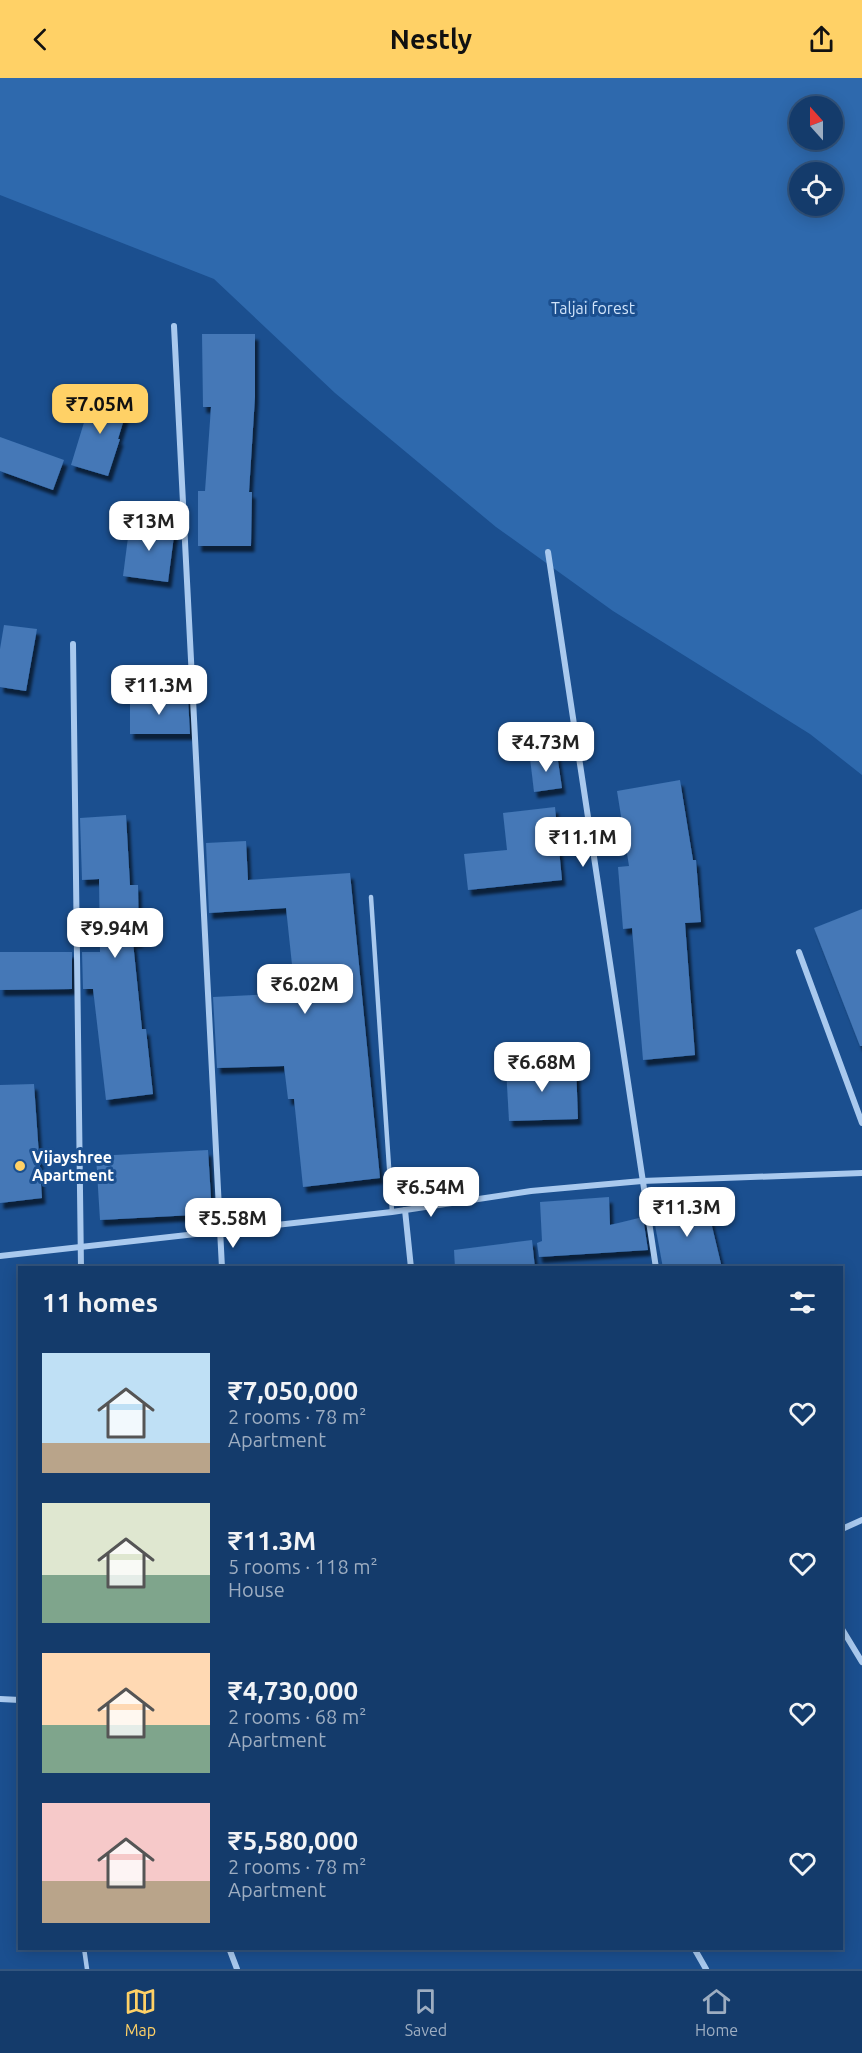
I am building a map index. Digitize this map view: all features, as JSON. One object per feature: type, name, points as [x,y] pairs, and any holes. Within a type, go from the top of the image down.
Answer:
[{"type":"street","points":[[174,326],[222,1266]]},
{"type":"street","points":[[548,552],[656,1266]]},
{"type":"street","points":[[74,644],[81,1266]]},
{"type":"street","points":[[799,952],[862,1123]]},
{"type":"street","points":[[0,1256],[392,1212],[531,1191],[642,1181],[862,1173]]},
{"type":"street","points":[[405,1210],[411,1266]]},
{"type":"street","points":[[843,1529],[862,1520]]},
{"type":"street","points":[[843,1631],[862,1662]]},
{"type":"street","points":[[0,1699],[18,1700]]},
{"type":"street","points":[[230,1950],[237,1969]]},
{"type":"street","points":[[695,1950],[706,1969]]},
{"type":"lane","points":[[371,897],[392,1212]]},
{"type":"lane","points":[[84,1950],[87,1969]]},
{"type":"green space","name":"Taljai forest","points":[[0,78],[862,78],[862,775],[810,734],[613,611],[496,527],[335,393],[214,279],[0,195]]},
{"type":"building","points":[[202,334],[255,334],[255,397],[249,492],[252,492],[251,546],[198,546],[198,491],[205,491],[211,407],[203,407]]},
{"type":"building","points":[[93,393],[129,403],[108,476],[71,465]]},
{"type":"building","points":[[0,437],[64,460],[53,490],[0,471]]},
{"type":"building","points":[[130,522],[175,528],[168,582],[123,576]]},
{"type":"building","points":[[4,625],[37,629],[26,691],[0,687],[0,649]]},
{"type":"building","points":[[130,697],[188,698],[190,734],[130,734]]},
{"type":"building","points":[[557,754],[562,788],[534,792],[530,758]]},
{"type":"building","points":[[680,780],[693,860],[696,860],[701,922],[685,923],[695,1055],[643,1060],[632,928],[623,929],[618,867],[629,866],[617,791]]},
{"type":"building","points":[[555,807],[562,880],[468,890],[464,854],[507,850],[503,813]]},
{"type":"building","points":[[126,815],[130,885],[138,885],[139,942],[133,942],[142,1029],[146,1029],[153,1094],[106,1100],[93,989],[83,989],[82,952],[100,952],[99,879],[82,880],[80,818]]},
{"type":"building","points":[[246,841],[248,880],[350,873],[380,1178],[303,1187],[294,1099],[288,1099],[284,1066],[217,1068],[213,997],[295,993],[286,908],[209,913],[206,843]]},
{"type":"building","points":[[862,909],[862,1046],[860,1046],[814,928]]},
{"type":"building","points":[[0,952],[72,952],[72,989],[0,990]]},
{"type":"building","points":[[576,1065],[578,1119],[509,1121],[506,1068]]},
{"type":"building","name":"Vijayshree Apartment","points":[[34,1084],[42,1198],[0,1203],[0,1085]]},
{"type":"building","points":[[208,1150],[212,1214],[100,1220],[96,1156]]},
{"type":"building","points":[[609,1197],[610,1225],[643,1217],[648,1250],[539,1257],[537,1243],[542,1241],[540,1202]]},
{"type":"building","points":[[706,1201],[722,1266],[663,1266],[653,1214]]},
{"type":"building","points":[[532,1240],[535,1266],[455,1266],[454,1250]]},
{"type":"place","name":"Vijayshree Apartment","points":[[20,1166]]}]
